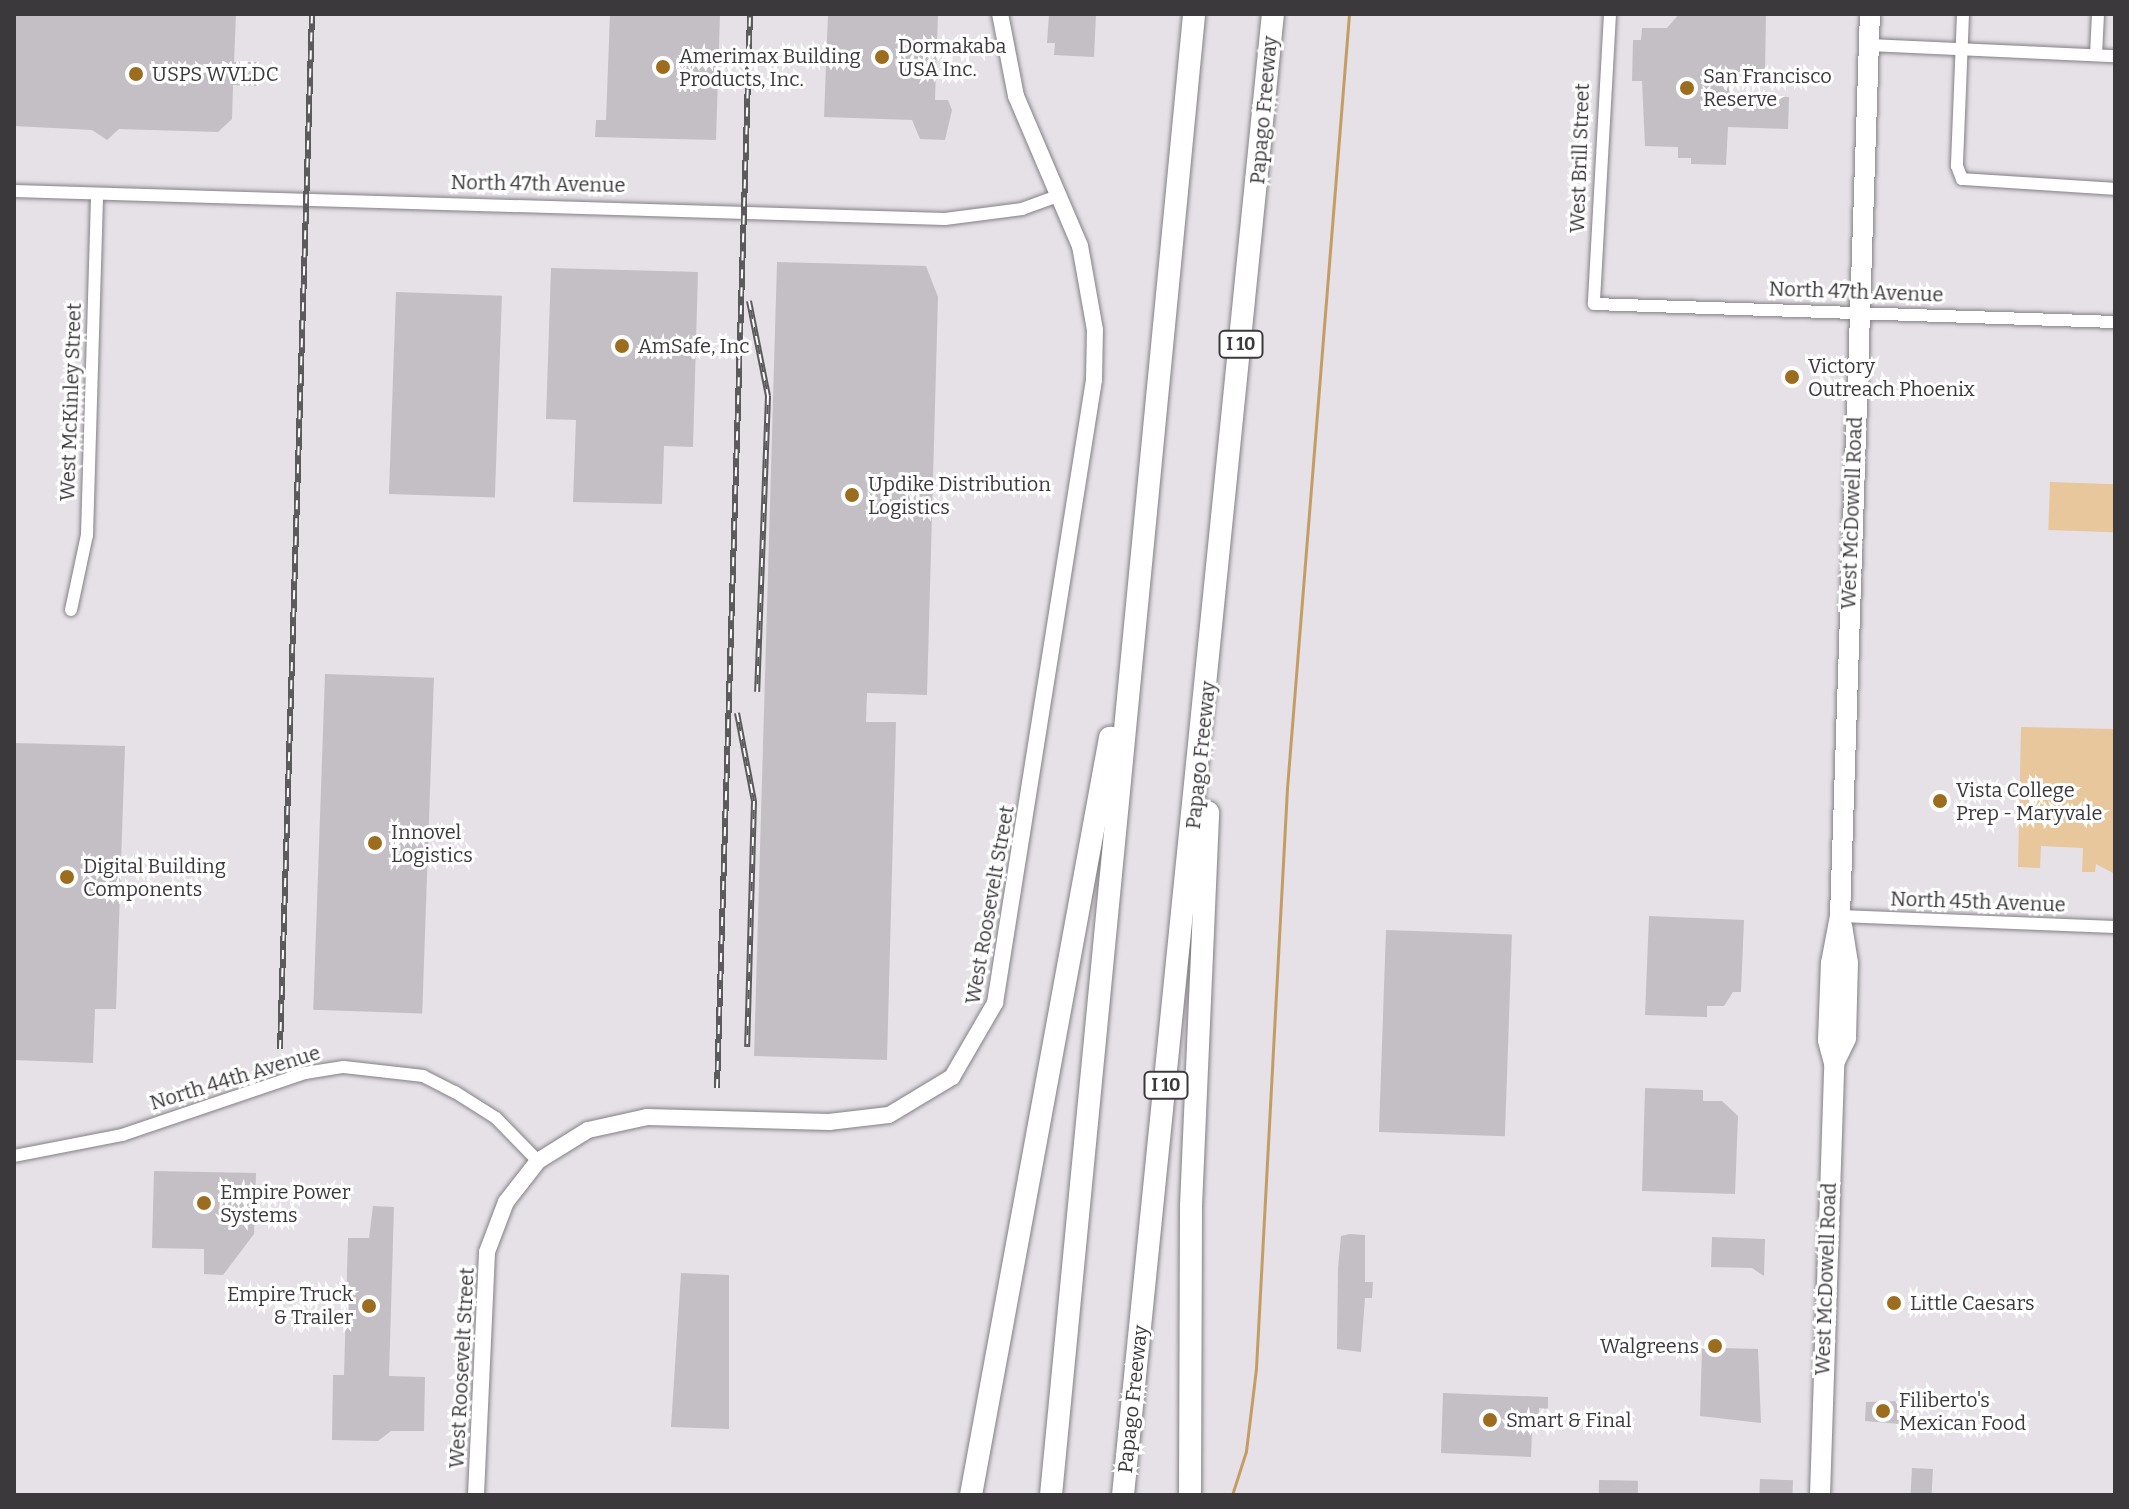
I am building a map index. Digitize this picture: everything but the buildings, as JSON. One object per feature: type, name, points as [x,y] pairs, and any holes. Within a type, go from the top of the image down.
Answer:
[{"type":"highway","points":[[1051,1495],[1194,14]]},
{"type":"highway","name":"Papago Freeway","points":[[1123,1495],[1210,674],[1273,14]]},
{"type":"highway","points":[[971,1495],[1135,611]]},
{"type":"highway","points":[[1190,1495],[1191,1206],[1210,674]]},
{"type":"main road","name":"West McDowell Road","points":[[1820,1495],[1834,1063],[1847,1024],[1848,963],[1840,916],[1870,14]]},
{"type":"street","name":"West Roosevelt Street","points":[[476,1495],[487,1252],[506,1202],[538,1161],[588,1130],[647,1117],[829,1122],[889,1115],[952,1077],[986,1025],[1001,975],[1094,380],[1089,283],[1058,196],[1016,96],[1000,14]]},
{"type":"street","name":"West Brill Street","points":[[1594,304],[1610,14]]},
{"type":"street","points":[[1963,14],[1957,166],[1962,179],[2115,189]]},
{"type":"street","points":[[2096,55],[2098,14]]},
{"type":"street","points":[[1869,45],[2115,56]]},
{"type":"street","name":"North 47th Avenue","points":[[14,191],[945,219],[1022,209],[1058,196]]},
{"type":"street","name":"West McKinley Street","points":[[71,610],[87,535],[97,194]]},
{"type":"street","name":"North 47th Avenue","points":[[1594,304],[2115,322]]},
{"type":"street","name":"North 45th Avenue","points":[[1840,916],[2115,927]]},
{"type":"street","name":"North 44th Avenue","points":[[14,1156],[122,1135],[305,1073],[344,1067],[423,1076],[449,1088],[496,1118],[538,1161]]},
{"type":"shaded area","points":[[2050,482],[2115,484],[2113,532],[2048,530]]},
{"type":"shaded area","points":[[2021,727],[2115,729],[2113,873],[2096,864],[2095,872],[2082,872],[2083,848],[2041,846],[2040,868],[2018,867]]},
{"type":"waterway","points":[[1232,1495],[1246,1451],[1256,1368],[1287,788],[1349,14]]},
{"type":"railway","points":[[280,1049],[312,14]]},
{"type":"railway","points":[[717,1088],[750,14]]},
{"type":"railway","points":[[749,301],[768,396],[757,692]]},
{"type":"railway","points":[[737,713],[754,801],[747,1047]]},
{"type":"place","name":"Dormakaba USA Inc.","points":[[882,57]]},
{"type":"place","name":"Amerimax Building Products, Inc.","points":[[663,67]]},
{"type":"place","name":"USPS WVLDC","points":[[136,74]]},
{"type":"place","name":"San Francisco Reserve","points":[[1687,88]]},
{"type":"place","name":"AmSafe, Inc","points":[[622,346]]},
{"type":"place","name":"Victory Outreach Phoenix","points":[[1792,377]]},
{"type":"place","name":"Updike Distribution Logistics","points":[[852,495]]},
{"type":"place","name":"Vista College Prep - Maryvale","points":[[1940,801]]},
{"type":"place","name":"Innovel Logistics","points":[[375,843]]},
{"type":"place","name":"Digital Building Components","points":[[67,877]]},
{"type":"place","name":"Empire Power Systems","points":[[204,1203]]},
{"type":"place","name":"Little Caesars","points":[[1894,1303]]},
{"type":"place","name":"Empire Truck & Trailer","points":[[369,1306]]},
{"type":"place","name":"Walgreens","points":[[1715,1346]]},
{"type":"place","name":"Filiberto's Mexican Food","points":[[1883,1411]]},
{"type":"place","name":"Smart & Final","points":[[1490,1420]]}]
